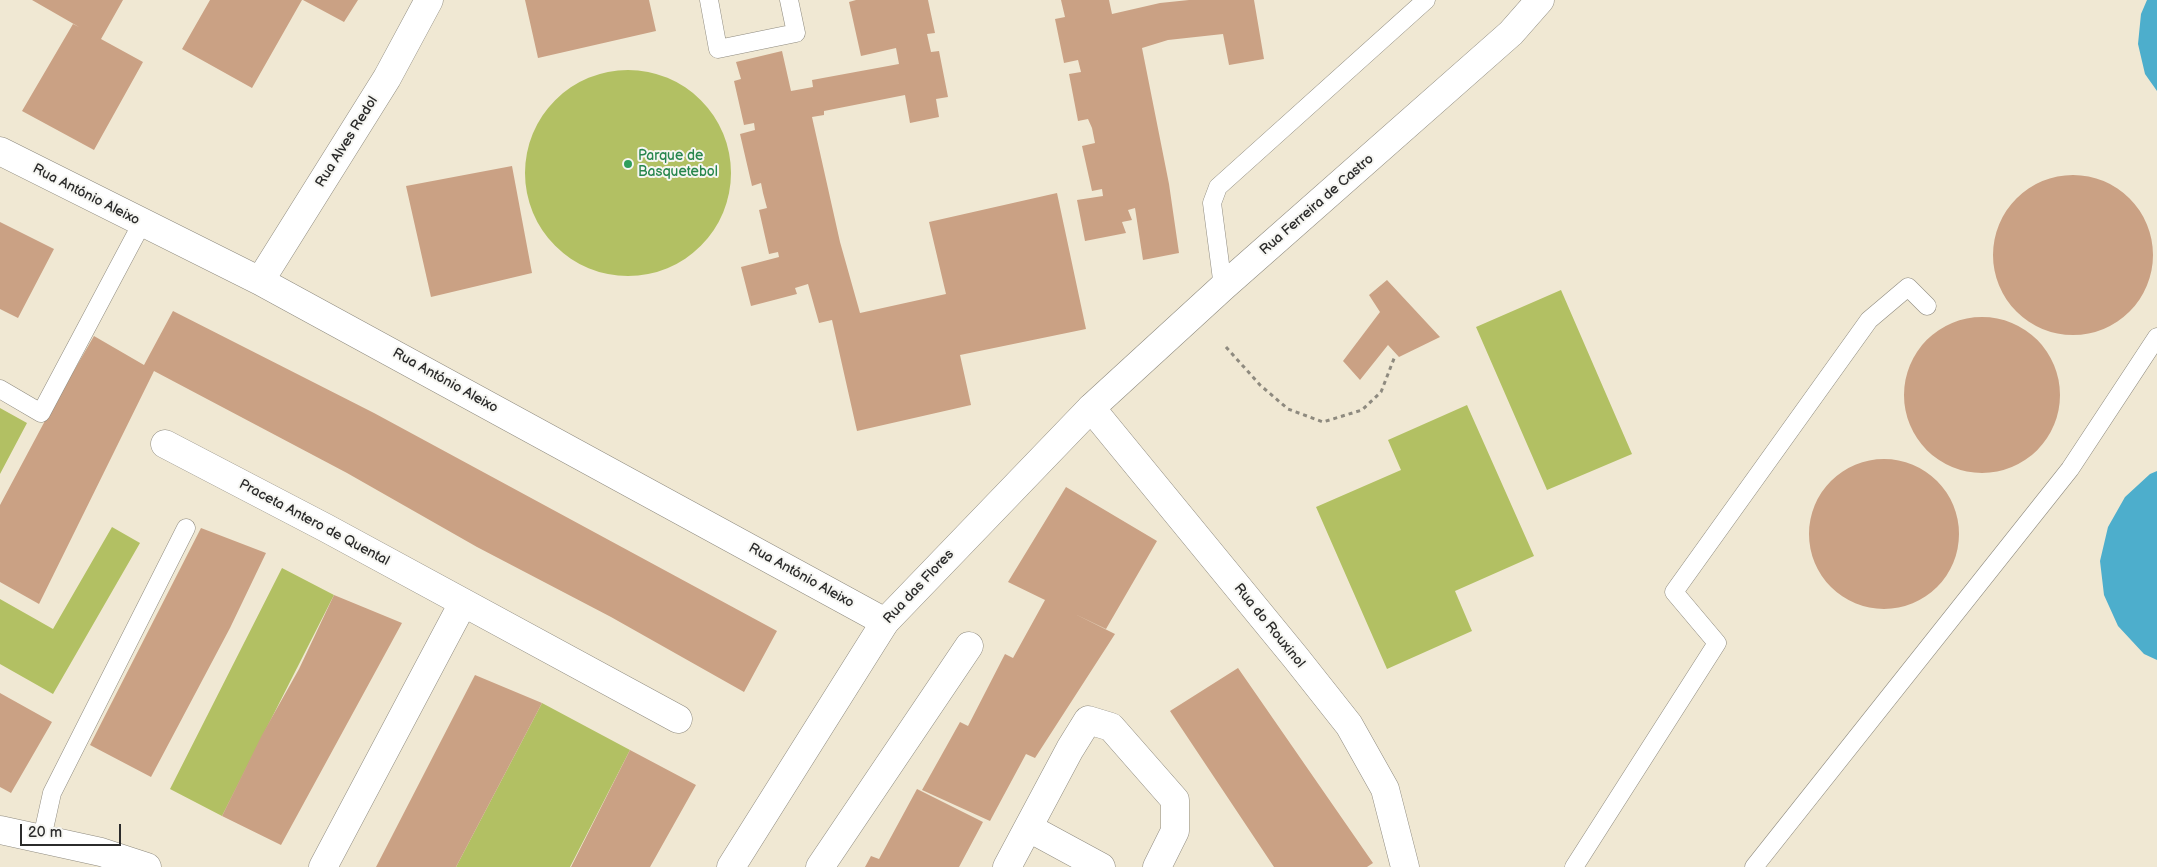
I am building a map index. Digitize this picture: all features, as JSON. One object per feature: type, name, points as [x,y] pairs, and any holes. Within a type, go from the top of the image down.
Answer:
[{"type":"street","name":"Rua Alves Redol","points":[[260,281],[387,78],[429,0]]},
{"type":"street","name":"Rua Ferreira de Castro","points":[[1091,408],[1223,287],[1511,33],[1540,0]]},
{"type":"street","name":"Rua António Aleixo","points":[[0,151],[260,281],[885,622]]},
{"type":"street","name":"Rua das Flores","points":[[731,867],[885,622],[1091,408]]},
{"type":"street","name":"Rua do Rouxinol","points":[[1091,408],[1290,651],[1348,725],[1385,789],[1405,867]]},
{"type":"street","name":"Praceta Antero de Quental","points":[[165,444],[326,528],[678,719]]},
{"type":"street","points":[[324,867],[464,603]]},
{"type":"street","points":[[820,867],[969,646]]},
{"type":"street","points":[[1007,867],[1070,749],[1088,720],[1111,727],[1175,800],[1175,831],[1157,867]]},
{"type":"street","points":[[1029,828],[1101,867]]},
{"type":"street","points":[[0,830],[101,852],[147,867]]},
{"type":"lane","points":[[709,0],[718,49],[796,33],[789,0]]},
{"type":"lane","points":[[1223,287],[1212,203],[1218,187],[1426,0]]},
{"type":"lane","points":[[0,389],[41,413],[142,223]]},
{"type":"lane","points":[[1574,867],[1717,642],[1674,592],[1869,320],[1908,287],[1927,306]]},
{"type":"lane","points":[[1754,867],[2070,469],[2157,337]]},
{"type":"lane","points":[[42,838],[52,793],[186,528]]},
{"type":"path","points":[[1226,347],[1260,386],[1288,408],[1323,422],[1362,410],[1381,392],[1395,356]]},
{"type":"green space","name":"Parque de Basquetebol","points":[[618,70],[638,70],[658,74],[677,82],[701,100],[719,124],[727,143],[731,173],[727,203],[719,222],[701,246],[677,264],[658,272],[638,276],[618,276],[598,272],[579,264],[563,253],[548,238],[537,222],[529,203],[525,183],[525,163],[529,143],[537,124],[548,108],[563,93],[579,82],[598,74]]},
{"type":"green space","points":[[1561,290],[1632,454],[1547,490],[1476,327]]},
{"type":"green space","points":[[1467,405],[1534,556],[1455,591],[1472,631],[1387,669],[1316,507],[1401,470],[1388,440]]},
{"type":"green space","points":[[0,408],[27,423],[0,474]]},
{"type":"green space","points":[[112,527],[140,543],[53,694],[0,664],[0,599],[53,629]]},
{"type":"green space","points":[[282,568],[334,595],[222,816],[170,789]]},
{"type":"green space","points":[[542,703],[630,750],[570,867],[456,867]]},
{"type":"water","points":[[2147,0],[2157,0],[2157,91],[2145,74],[2138,44],[2141,14]]},
{"type":"water","points":[[2157,471],[2157,660],[2144,654],[2118,626],[2104,595],[2100,561],[2108,527],[2125,497],[2150,474]]},
{"type":"building","points":[[32,0],[123,0],[101,39],[143,62],[94,150],[22,111],[73,24],[79,27]]},
{"type":"building","points":[[210,0],[302,0],[252,88],[182,49]]},
{"type":"building","points":[[303,0],[358,0],[344,22]]},
{"type":"building","points":[[525,0],[649,0],[656,31],[538,58]]},
{"type":"building","points":[[856,0],[928,0],[935,33],[927,34],[931,52],[939,51],[948,97],[936,99],[939,117],[910,123],[905,95],[824,111],[824,115],[812,117],[840,242],[860,313],[946,294],[929,222],[1057,193],[1086,329],[960,355],[971,405],[857,431],[832,320],[819,323],[808,284],[795,288],[797,294],[751,306],[741,267],[779,257],[778,252],[769,254],[759,210],[767,208],[761,183],[752,186],[740,134],[755,130],[754,123],[744,125],[734,81],[741,79],[736,62],[782,51],[791,91],[813,87],[812,80],[899,64],[896,48],[861,56],[849,2]]},
{"type":"building","points":[[1061,0],[1109,0],[1112,14],[1160,3],[1189,0],[1254,0],[1264,59],[1229,65],[1223,34],[1168,40],[1142,48],[1169,184],[1179,253],[1143,260],[1135,208],[1128,210],[1132,220],[1122,222],[1126,233],[1085,241],[1077,200],[1103,196],[1102,189],[1092,191],[1082,146],[1095,143],[1088,119],[1078,121],[1069,74],[1081,72],[1078,60],[1064,63],[1055,19],[1065,17]]},
{"type":"building","points":[[512,166],[532,273],[431,297],[406,186]]},
{"type":"building","points":[[2081,175],[2111,184],[2130,198],[2140,210],[2147,224],[2152,239],[2152,271],[2147,286],[2140,300],[2130,312],[2118,322],[2096,332],[2081,335],[2065,335],[2050,332],[2028,322],[2006,300],[1994,271],[1993,247],[1996,232],[2006,210],[2028,188],[2057,176]]},
{"type":"building","points":[[0,222],[54,249],[18,318],[0,309]]},
{"type":"building","points":[[1387,280],[1440,337],[1399,357],[1388,345],[1360,380],[1343,361],[1380,312],[1369,295]]},
{"type":"building","points":[[173,311],[374,413],[777,631],[744,692],[611,617],[477,547],[347,473],[154,371],[39,604],[0,582],[0,505],[47,417],[94,336],[144,365]]},
{"type":"building","points":[[1974,317],[1990,317],[2005,320],[2019,326],[2042,345],[2051,358],[2057,372],[2060,395],[2059,410],[2051,432],[2032,455],[2019,464],[2005,470],[1990,473],[1974,473],[1959,470],[1945,464],[1922,445],[1913,432],[1907,418],[1904,403],[1904,387],[1907,372],[1913,358],[1932,335],[1945,326],[1959,320]]},
{"type":"building","points":[[1884,459],[1899,460],[1913,464],[1926,471],[1937,481],[1947,492],[1954,505],[1958,519],[1958,549],[1954,563],[1947,576],[1937,587],[1926,597],[1913,604],[1899,608],[1884,609],[1869,608],[1855,604],[1842,597],[1831,587],[1821,576],[1814,563],[1810,549],[1809,534],[1810,519],[1814,505],[1821,492],[1831,481],[1842,471],[1855,464],[1869,460]]},
{"type":"building","points":[[1066,487],[1157,541],[1106,629],[1075,614],[1115,634],[1035,758],[1026,754],[990,821],[922,790],[960,722],[968,726],[1005,654],[1013,658],[1045,600],[1008,582]]},
{"type":"building","points":[[201,528],[266,553],[230,628],[151,777],[90,745]]},
{"type":"building","points":[[334,595],[402,623],[281,845],[222,816],[262,735],[299,669]]},
{"type":"building","points":[[1238,668],[1373,863],[1367,867],[1274,867],[1170,711]]},
{"type":"building","points":[[475,675],[542,703],[456,867],[376,867]]},
{"type":"building","points":[[0,693],[52,722],[11,793],[0,787]]},
{"type":"building","points":[[630,750],[696,785],[650,867],[571,867]]},
{"type":"building","points":[[917,789],[983,822],[959,867],[865,867],[871,856],[879,859]]},
{"type":"place","name":"Parque de Basquetebol","points":[[628,164]]}]
